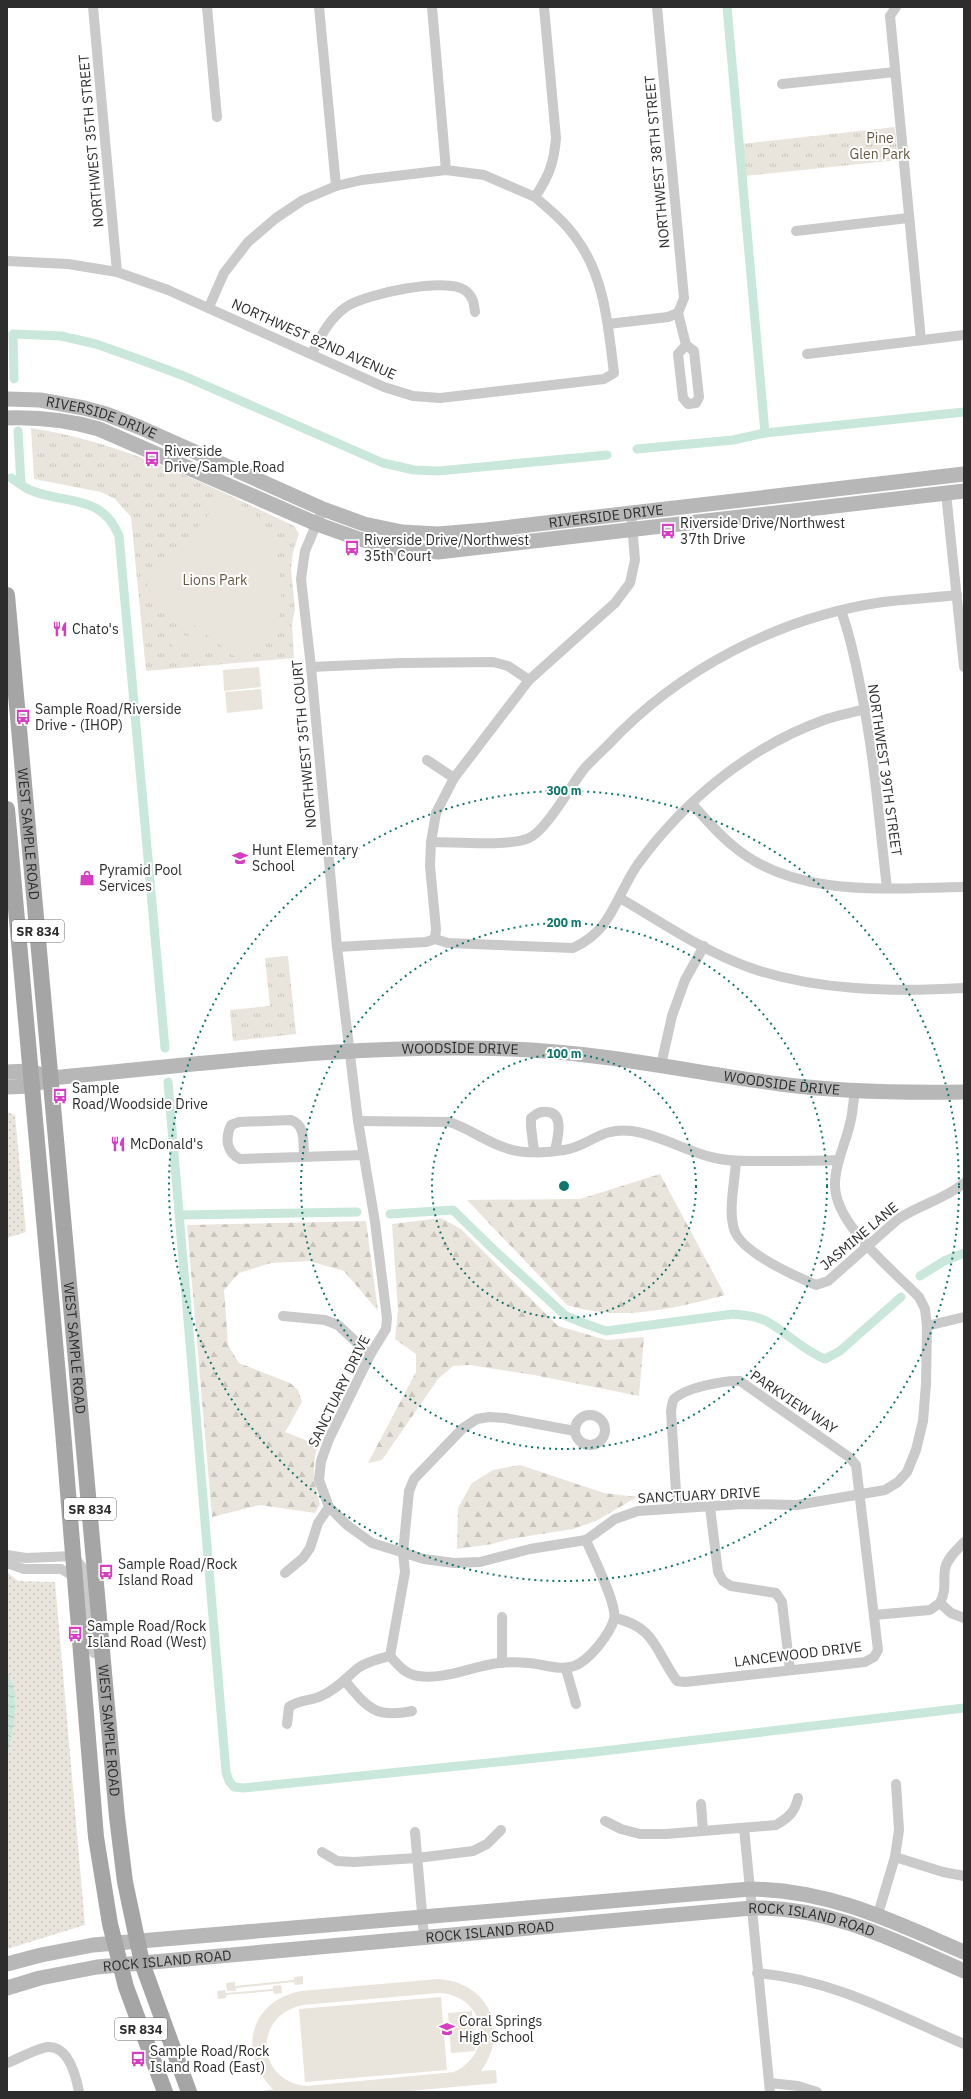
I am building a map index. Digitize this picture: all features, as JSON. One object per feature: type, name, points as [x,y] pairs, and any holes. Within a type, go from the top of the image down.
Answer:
[{"type":"main road","name":"WEST SAMPLE ROAD","points":[[7,595],[10,698],[24,785],[104,1675],[125,1882],[142,1963],[189,2092]]},
{"type":"main road","name":"WEST SAMPLE ROAD","points":[[7,809],[30,1079],[63,1431],[96,1837],[110,1924],[116,1943],[120,1965],[131,2003],[165,2092]]},
{"type":"main road","points":[[46,1240],[55,1248],[59,1286],[71,1300]]},
{"type":"main road","points":[[63,1431],[74,1453],[81,1540],[94,1554]]},
{"type":"street","name":"NORTHWEST 35TH STREET","points":[[93,7],[117,272]]},
{"type":"street","points":[[207,7],[217,117]]},
{"type":"street","points":[[319,7],[336,186]]},
{"type":"street","points":[[432,7],[446,170]]},
{"type":"street","points":[[535,196],[548,178],[554,158],[556,138],[544,7]]},
{"type":"street","name":"NORTHWEST 38TH STREET","points":[[657,7],[684,298],[678,313]]},
{"type":"street","points":[[895,7],[890,16],[908,218],[921,340]]},
{"type":"street","points":[[782,84],[895,72]]},
{"type":"street","points":[[209,307],[224,273],[248,242],[276,218],[303,200],[336,186],[362,180],[446,170],[484,175],[535,196],[562,221],[577,238],[590,260],[601,289],[608,324],[668,317],[678,313],[686,345],[694,351],[699,397],[696,403],[688,404],[683,398],[678,354],[686,345]]},
{"type":"street","points":[[796,231],[908,218]]},
{"type":"street","name":"NORTHWEST 82ND AVENUE","points":[[7,261],[68,264],[117,272],[168,290],[209,307],[384,387],[413,396],[440,398],[604,379],[614,372],[608,324]]},
{"type":"street","points":[[312,353],[329,322],[346,307],[364,298],[386,292],[444,285],[455,286],[465,290],[473,298],[475,312]]},
{"type":"street","points":[[806,354],[964,335]]},
{"type":"street","name":"RIVERSIDE DRIVE","points":[[7,399],[40,400],[84,408],[106,414],[153,433],[323,509],[364,524],[402,532],[438,534],[964,474]]},
{"type":"street","name":"RIVERSIDE DRIVE","points":[[7,418],[38,417],[65,420],[99,429],[317,524],[359,539],[401,549],[438,552],[964,491]]},
{"type":"street","points":[[946,493],[964,667]]},
{"type":"street","name":"NORTHWEST 35TH COURT","points":[[323,509],[305,551],[301,579],[312,667],[337,947],[350,1051]]},
{"type":"street","points":[[435,939],[436,929],[430,866],[431,842],[436,813],[454,778],[528,680],[615,603],[630,583],[635,560],[631,512]]},
{"type":"street","points":[[431,842],[515,842],[530,838],[541,828],[584,769],[623,728],[655,701],[700,670],[749,642],[791,625],[841,611],[883,602],[957,595]]},
{"type":"street","name":"NORTHWEST 39TH STREET","points":[[841,611],[849,633],[865,709],[872,752],[887,888]]},
{"type":"street","points":[[312,667],[401,663],[494,662],[508,666],[528,680]]},
{"type":"street","points":[[337,947],[426,942],[435,939],[448,943],[573,948],[587,942],[600,930],[620,898],[637,866],[664,831],[715,781],[754,754],[824,720],[865,709]]},
{"type":"street","points":[[427,760],[454,778]]},
{"type":"street","points":[[692,804],[733,846],[778,872],[809,881],[850,887],[964,887]]},
{"type":"street","points":[[620,898],[704,946],[748,967],[793,980],[857,987],[900,989],[964,988]]},
{"type":"street","points":[[661,1065],[672,1016],[685,980],[704,946]]},
{"type":"street","name":"WOODSIDE DRIVE","points":[[30,1079],[350,1051],[432,1048],[512,1049],[592,1056],[661,1065],[773,1083],[854,1092],[964,1092]]},
{"type":"street","name":"SANCTUARY DRIVE","points":[[350,1051],[363,1155],[376,1222],[387,1318],[386,1329],[370,1355],[328,1439],[321,1461],[319,1480],[329,1507],[347,1525],[372,1543],[424,1559],[454,1563],[480,1562],[530,1549],[586,1540],[615,1519],[638,1511],[744,1504],[797,1505],[885,1490],[898,1482],[907,1472],[916,1450],[923,1421],[926,1384],[927,1326],[925,1309],[919,1297],[856,1234],[837,1201],[835,1184],[839,1160],[851,1119],[854,1092]]},
{"type":"street","points":[[7,1072],[30,1079]]},
{"type":"street","points":[[7,1087],[30,1079]]},
{"type":"street","points":[[534,1151],[531,1127],[532,1118],[537,1113],[544,1111],[552,1112],[558,1118],[559,1127],[556,1151]]},
{"type":"street","points":[[304,1157],[302,1130],[298,1122],[291,1120],[239,1122],[231,1125],[227,1133],[228,1148],[232,1155],[240,1159],[304,1157],[363,1155]]},
{"type":"street","points":[[358,1121],[449,1122],[463,1126],[507,1148],[534,1151],[556,1151],[581,1145],[599,1135],[615,1131],[632,1131],[649,1135],[716,1158],[736,1161],[839,1160]]},
{"type":"street","name":"JASMINE LANE","points":[[736,1161],[732,1216],[734,1230],[740,1242],[749,1251],[816,1285],[828,1281],[867,1245],[909,1211],[952,1193],[964,1183]]},
{"type":"street","points":[[283,1316],[325,1320],[338,1325],[370,1355]]},
{"type":"street","points":[[927,1326],[964,1316]]},
{"type":"street","name":"PARKVIEW WAY","points":[[677,1508],[671,1410],[673,1400],[681,1393],[728,1380],[740,1381],[749,1386],[849,1457],[856,1465],[859,1494]]},
{"type":"street","points":[[390,1656],[405,1572],[403,1553],[409,1491],[414,1479],[463,1428],[476,1419],[489,1417],[576,1431]]},
{"type":"street","name":"LANCEWOOD DRIVE","points":[[615,1618],[630,1622],[642,1629],[652,1640],[677,1681],[685,1682],[865,1662],[874,1657],[878,1650],[859,1494]]},
{"type":"street","points":[[285,1573],[303,1558],[310,1548],[318,1523],[329,1507]]},
{"type":"street","points":[[710,1507],[718,1572],[723,1581],[731,1586],[776,1593],[782,1602],[790,1670]]},
{"type":"street","points":[[390,1656],[402,1670],[417,1676],[433,1677],[472,1667],[502,1663],[528,1663],[566,1669],[576,1666],[591,1654],[604,1639],[615,1618],[613,1604],[586,1540]]},
{"type":"street","points":[[874,1614],[930,1610],[940,1603],[945,1592],[945,1567],[952,1554],[964,1542]]},
{"type":"street","points":[[7,1555],[26,1558],[73,1556],[86,1572],[95,1663],[104,1675]]},
{"type":"street","points":[[7,1563],[24,1569],[60,1569],[75,1577]]},
{"type":"street","points":[[940,1603],[951,1613],[964,1618]]},
{"type":"street","points":[[502,1617],[502,1663]]},
{"type":"street","points":[[287,1724],[289,1707],[294,1703],[320,1697],[345,1681],[359,1668],[368,1663],[390,1656]]},
{"type":"street","points":[[566,1669],[576,1704]]},
{"type":"street","points":[[345,1681],[364,1704],[379,1712],[394,1714],[412,1710]]},
{"type":"street","points":[[878,1914],[895,1857],[899,1830],[896,1784]]},
{"type":"street","points":[[605,1821],[621,1829],[640,1834],[776,1825],[788,1818],[796,1808],[798,1798]]},
{"type":"street","points":[[701,1804],[703,1831]]},
{"type":"street","points":[[744,1828],[757,1973],[770,2087],[798,2086],[817,2092]]},
{"type":"street","points":[[322,1852],[337,1861],[354,1862],[417,1858],[473,1851],[487,1844],[501,1830]]},
{"type":"street","points":[[415,1832],[424,1936]]},
{"type":"street","points":[[895,1857],[943,1872],[964,1876]]},
{"type":"street","name":"ROCK ISLAND ROAD","points":[[7,1964],[74,1948],[116,1943],[750,1889],[790,1892],[827,1898],[878,1914],[964,1952]]},
{"type":"street","name":"ROCK ISLAND ROAD","points":[[7,1988],[71,1971],[120,1965],[424,1936],[752,1908],[788,1909],[840,1919],[964,1971]]},
{"type":"street","points":[[492,1911],[494,1931]]},
{"type":"street","points":[[757,1973],[786,1975],[835,1988],[964,2044]]},
{"type":"street","points":[[7,2063],[48,2047],[59,2048],[67,2056],[77,2078],[79,2092]]},
{"type":"green space","name":"Pine Glen Park","points":[[895,127],[898,160],[745,176],[742,144]]},
{"type":"green space","name":"Lions Park","points":[[31,428],[100,444],[166,467],[294,526],[299,534],[293,552],[291,569],[295,609],[292,624],[294,658],[146,671],[131,517],[115,499],[101,492],[34,479]]},
{"type":"green space","points":[[221,500],[249,509],[262,523],[270,538],[280,575],[280,613],[275,630],[264,646],[237,658],[145,588]]},
{"type":"green space","points":[[176,632],[205,643],[200,657],[171,646]]},
{"type":"green space","points":[[259,667],[261,687],[224,691],[223,670]]},
{"type":"green space","points":[[261,689],[263,709],[227,713],[225,692]]},
{"type":"green space","points":[[288,956],[296,1034],[233,1041],[230,1010],[270,1006],[265,958]]},
{"type":"green space","points":[[7,1112],[15,1115],[26,1232],[7,1238]]},
{"type":"green space","points":[[660,1174],[725,1295],[686,1305],[646,1312],[607,1313],[567,1305],[467,1200],[580,1199]]},
{"type":"green space","points":[[441,1218],[461,1229],[558,1326],[607,1340],[644,1337],[639,1396],[534,1375],[469,1365],[453,1366],[438,1379],[382,1460],[368,1463],[416,1372],[416,1354],[395,1339],[398,1310],[392,1224]]},
{"type":"green space","points":[[366,1221],[378,1311],[344,1271],[309,1261],[271,1263],[239,1273],[224,1290],[228,1345],[239,1363],[290,1383],[298,1390],[302,1402],[285,1432],[318,1445],[314,1474],[320,1504],[315,1513],[260,1505],[212,1517],[187,1225]]},
{"type":"green space","points":[[520,1465],[604,1493],[637,1497],[596,1521],[573,1529],[457,1549],[458,1508],[472,1483],[493,1470]]},
{"type":"green space","points":[[7,1572],[18,1581],[55,1582],[85,1925],[7,1949]]},
{"type":"green space","points":[[303,1976],[303,1984],[295,1985],[294,1982],[236,1988],[236,1991],[227,1991],[226,1983],[235,1982],[235,1986],[294,1980],[294,1977]]},
{"type":"green space","points":[[438,1979],[456,1982],[470,1989],[482,1999],[490,2011],[494,2025],[494,2040],[490,2056],[481,2071],[496,2070],[497,2083],[400,2092],[258,2092],[273,2089],[262,2075],[255,2060],[252,2045],[254,2031],[260,2017],[270,2006],[283,1997],[301,1991]],"holes":[[[438,1993],[454,1996],[466,2003],[475,2013],[480,2025],[480,2038],[476,2051],[468,2063],[454,2072],[307,2086],[290,2082],[278,2073],[270,2061],[267,2048],[268,2034],[275,2021],[286,2011],[303,2005]]]},
{"type":"green space","points":[[281,1985],[282,1993],[274,1994],[273,1991],[226,1995],[226,1998],[218,1999],[217,1991],[225,1990],[226,1993],[273,1989],[273,1986]]},
{"type":"green space","points":[[441,1997],[447,2070],[305,2082],[299,2009]]},
{"type":"green space","points":[[472,2011],[475,2051],[451,2053],[448,2013]]},
{"type":"water","points":[[7,1673],[12,1682],[15,1703],[13,1727],[7,1759]]},
{"type":"waterway","points":[[727,7],[765,433]]},
{"type":"waterway","points":[[14,379],[13,334],[61,336],[96,344],[184,376],[383,463],[414,470],[438,471],[607,455]]},
{"type":"waterway","points":[[637,449],[733,440],[765,433],[964,412]]},
{"type":"waterway","points":[[18,431],[21,484]]},
{"type":"waterway","points":[[11,478],[30,490],[43,495],[81,502],[93,507],[103,513],[112,522],[119,536],[165,1048]]},
{"type":"waterway","points":[[168,1082],[226,1772],[229,1781],[234,1787],[243,1788],[595,1752],[964,1708]]},
{"type":"waterway","points":[[390,1214],[453,1210],[566,1316],[606,1331],[733,1314],[746,1315],[758,1318],[774,1325],[809,1351],[825,1359],[840,1351],[901,1297]]},
{"type":"waterway","points":[[180,1215],[357,1212]]},
{"type":"waterway","points":[[920,1276],[944,1261],[964,1253]]},
{"type":"place","name":"Riverside Drive/Sample Road","points":[[152,459]]},
{"type":"place","name":"Riverside Drive/Northwest 37th Drive","points":[[668,531]]},
{"type":"place","name":"Riverside Drive/Northwest 35th Court","points":[[352,548]]},
{"type":"place","name":"Chato's","points":[[60,629]]},
{"type":"place","name":"Sample Road/Riverside Drive - (IHOP)","points":[[23,717]]},
{"type":"place","name":"Hunt Elementary School","points":[[240,858]]},
{"type":"place","name":"Pyramid Pool Services","points":[[87,878]]},
{"type":"place","name":"Sample Road/Woodside Drive","points":[[60,1096]]},
{"type":"place","name":"McDonald's","points":[[118,1144]]},
{"type":"place","name":"Sample Road/Rock Island Road","points":[[106,1572]]},
{"type":"place","name":"Sample Road/Rock Island Road (West)","points":[[75,1634]]},
{"type":"place","name":"Coral Springs High School","points":[[447,2029]]},
{"type":"place","name":"Sample Road/Rock Island Road (East)","points":[[138,2059]]}]
